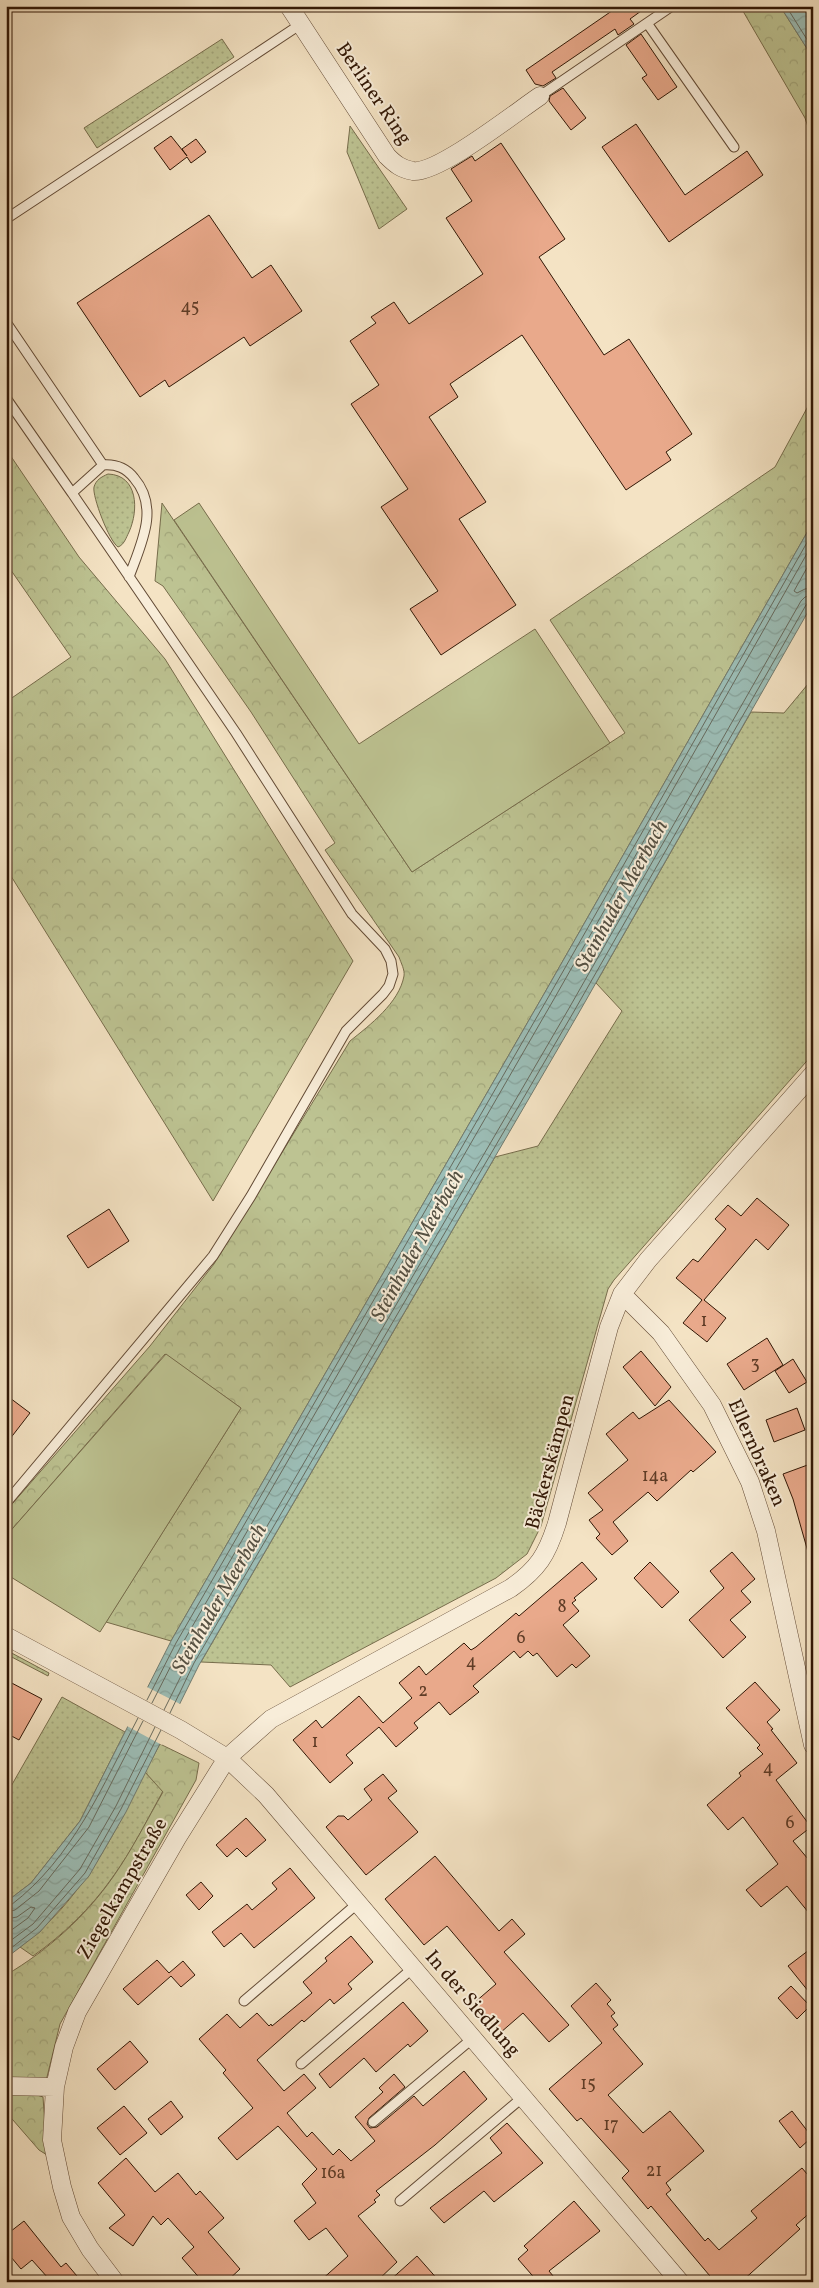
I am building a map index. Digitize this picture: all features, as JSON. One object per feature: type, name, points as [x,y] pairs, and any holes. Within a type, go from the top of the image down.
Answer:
[{"type":"street","name":"Berliner Ring","points":[[289,6],[387,156],[397,166],[414,171],[426,169],[446,160],[540,96]]},
{"type":"street","name":"Bäckerskämpen","points":[[227,1758],[271,1719],[511,1588],[529,1575],[542,1560],[550,1545],[557,1523],[608,1327],[622,1294],[648,1260],[813,1074]]},
{"type":"street","name":"Ellernbraken","points":[[622,1294],[662,1332],[712,1405],[750,1482],[766,1531],[813,1745]]},
{"type":"street","points":[[6,1636],[182,1730],[227,1758]]},
{"type":"street","name":"In der Siedlung","points":[[227,1758],[266,1795],[680,2282]]},
{"type":"street","name":"Ziegelkampstraße","points":[[115,2282],[90,2249],[71,2218],[52,2140],[55,2087],[64,2047],[77,2012],[177,1838],[227,1758]]},
{"type":"street","points":[[6,2086],[55,2087]]},
{"type":"lane","points":[[540,96],[672,6]]},
{"type":"lane","points":[[647,23],[734,147]]},
{"type":"lane","points":[[6,219],[301,24]]},
{"type":"lane","points":[[6,322],[104,465]]},
{"type":"lane","points":[[6,398],[236,733],[352,914],[385,949],[391,961],[393,974],[390,986],[346,1030],[251,1196],[213,1256],[6,1503]]},
{"type":"lane","points":[[72,493],[104,465],[121,467],[130,473],[140,485],[147,499],[147,520],[143,538],[129,577]]},
{"type":"lane","points":[[244,2000],[358,1903]]},
{"type":"lane","points":[[302,2064],[413,1968]]},
{"type":"lane","points":[[373,2122],[473,2038]]},
{"type":"lane","points":[[400,2201],[523,2097]]},
{"type":"green space","points":[[740,6],[780,6],[813,58],[813,142],[805,118]]},
{"type":"green space","points":[[222,39],[234,57],[97,148],[84,128]]},
{"type":"green space","points":[[350,126],[407,209],[379,229],[347,152]]},
{"type":"green space","points":[[813,397],[813,522],[544,994],[171,1641],[106,1622],[241,1408],[165,1354],[6,1536],[6,1511],[150,1346],[214,1264],[350,1041],[383,1013],[396,995],[404,976],[399,957],[325,850],[335,843],[251,712],[163,586],[155,581],[162,503],[412,872],[625,733],[550,620],[775,467]]},
{"type":"green space","points":[[6,449],[79,557],[165,659],[353,961],[213,1201],[6,868],[6,702],[71,657],[6,563]]},
{"type":"green space","points":[[108,474],[125,480],[134,495],[135,504],[132,523],[125,541],[118,547],[106,528],[94,492],[97,481]]},
{"type":"green space","points":[[199,503],[359,744],[535,629],[610,743],[412,872],[174,520]]},
{"type":"green space","points":[[813,678],[813,1054],[608,1289],[541,1526],[527,1554],[496,1578],[290,1687],[271,1665],[201,1662],[495,1157],[538,1146],[622,1011],[596,983],[751,712],[784,713]]},
{"type":"green space","points":[[166,1354],[241,1408],[100,1632],[6,1574],[6,1536]]},
{"type":"green space","points":[[6,1650],[49,1673],[48,1676],[6,1654]]},
{"type":"green space","points":[[62,1697],[125,1732],[80,1821],[31,1883],[6,1902],[6,1795]]},
{"type":"green space","points":[[160,1744],[199,1763],[196,1780],[60,2024],[47,2077],[44,2080],[6,2081],[6,1975],[36,1955],[65,1932],[91,1905],[120,1867],[163,1792],[145,1772]]},
{"type":"green space","points":[[145,1772],[163,1791],[126,1857],[104,1889],[86,1910],[66,1930],[33,1956],[20,1947],[60,1910],[93,1867],[107,1845]]},
{"type":"green space","points":[[6,2092],[34,2094],[43,2097],[47,2155],[39,2150],[6,2112]]},
{"type":"water","points":[[780,6],[813,6],[813,58]]},
{"type":"water","name":"Steinhuder Meerbach","points":[[813,522],[813,603],[577,1016],[199,1665],[126,1812],[89,1876],[40,1932],[6,1958],[6,1902],[31,1883],[80,1821],[171,1641],[544,994]]},
{"type":"pier","points":[[145,1686],[182,1705],[162,1745],[125,1725]]},
{"type":"building","points":[[619,6],[648,6],[630,19],[634,24],[618,35],[615,29],[552,72],[556,78],[543,86],[535,84],[526,70]]},
{"type":"building","points":[[641,34],[677,87],[658,100],[642,78],[647,75],[626,45]]},
{"type":"building","points":[[563,88],[586,118],[571,130],[549,101],[550,96]]},
{"type":"building","points":[[636,124],[685,195],[747,151],[763,175],[669,242],[602,147]]},
{"type":"building","points":[[171,136],[187,156],[182,149],[196,139],[206,152],[191,163],[187,157],[170,170],[154,148]]},
{"type":"building","points":[[501,143],[565,239],[539,257],[604,355],[629,339],[692,434],[666,452],[671,460],[626,490],[522,335],[450,384],[458,397],[429,417],[486,502],[459,519],[516,605],[441,655],[410,609],[438,591],[381,507],[408,489],[351,404],[379,385],[350,341],[376,323],[371,317],[394,302],[409,324],[483,274],[446,218],[472,201],[451,169],[472,156],[475,161]]},
{"type":"building","points":[[209,215],[252,278],[271,265],[302,311],[250,346],[244,337],[169,387],[165,380],[140,397],[77,303]]},
{"type":"building","points":[[757,1198],[789,1225],[768,1250],[756,1239],[704,1300],[726,1318],[707,1342],[683,1323],[702,1300],[676,1278],[693,1259],[698,1262],[726,1229],[715,1219],[728,1205],[741,1216]]},
{"type":"building","points":[[109,1209],[129,1241],[88,1268],[67,1236]]},
{"type":"building","points":[[767,1338],[783,1365],[744,1390],[727,1364]]},
{"type":"building","points":[[641,1351],[671,1387],[655,1406],[623,1367]]},
{"type":"building","points":[[793,1359],[807,1382],[789,1393],[775,1371]]},
{"type":"building","points":[[6,1395],[30,1413],[6,1444]]},
{"type":"building","points":[[669,1400],[716,1452],[693,1472],[691,1470],[657,1501],[648,1492],[613,1522],[628,1541],[612,1555],[596,1538],[600,1534],[589,1520],[603,1510],[588,1493],[628,1460],[606,1434],[633,1412],[639,1419]]},
{"type":"building","points":[[797,1408],[805,1430],[774,1442],[766,1420]]},
{"type":"building","points":[[813,1463],[813,1551],[808,1552],[793,1499],[783,1474]]},
{"type":"building","points":[[732,1552],[755,1579],[741,1591],[751,1602],[730,1620],[746,1637],[723,1658],[689,1620],[724,1588],[710,1571]]},
{"type":"building","points":[[582,1562],[597,1579],[574,1598],[576,1600],[572,1603],[579,1611],[563,1625],[590,1656],[576,1668],[572,1664],[557,1677],[537,1653],[533,1656],[528,1651],[520,1658],[514,1651],[473,1686],[479,1692],[450,1715],[439,1702],[414,1723],[418,1728],[396,1747],[379,1727],[346,1755],[353,1763],[330,1783],[293,1740],[316,1720],[322,1728],[359,1696],[383,1723],[412,1698],[399,1683],[419,1666],[426,1675],[464,1643],[471,1650],[476,1647],[516,1613],[519,1616]]},
{"type":"building","points":[[650,1562],[679,1592],[662,1608],[634,1578]]},
{"type":"building","points":[[6,1680],[42,1699],[19,1740],[6,1733]]},
{"type":"building","points":[[755,1682],[780,1710],[767,1722],[797,1763],[776,1780],[811,1827],[793,1841],[813,1865],[813,1918],[787,1886],[761,1907],[746,1890],[778,1864],[743,1817],[728,1830],[707,1805],[741,1776],[739,1773],[763,1754],[757,1748],[760,1745],[726,1708]]},
{"type":"building","points":[[383,1774],[397,1791],[388,1798],[418,1832],[366,1875],[326,1827],[338,1816],[344,1816],[348,1820],[372,1800],[364,1789]]},
{"type":"building","points":[[246,1818],[266,1840],[246,1857],[237,1848],[227,1857],[216,1845]]},
{"type":"building","points":[[435,1856],[499,1931],[512,1919],[525,1934],[504,1952],[569,2025],[549,2042],[523,2013],[500,2033],[474,2003],[496,1984],[447,1926],[424,1945],[385,1899]]},
{"type":"building","points":[[290,1868],[315,1898],[254,1948],[241,1933],[224,1947],[212,1932],[247,1904],[252,1910],[277,1889],[272,1883]]},
{"type":"building","points":[[201,1882],[213,1896],[199,1910],[186,1895]]},
{"type":"building","points":[[351,1936],[373,1962],[348,1984],[352,1989],[334,2004],[330,1999],[304,2022],[302,2020],[257,2060],[284,2091],[304,2074],[316,2088],[287,2113],[307,2137],[312,2132],[333,2155],[339,2149],[351,2161],[375,2141],[355,2117],[383,2092],[379,2088],[394,2074],[405,2087],[369,2118],[367,2124],[370,2128],[377,2127],[414,2096],[423,2106],[464,2071],[487,2099],[435,2145],[376,2191],[380,2195],[374,2200],[376,2202],[358,2216],[397,2262],[376,2282],[319,2282],[348,2256],[326,2228],[309,2240],[294,2221],[316,2203],[302,2184],[317,2169],[278,2126],[237,2160],[218,2138],[253,2108],[223,2073],[226,2070],[199,2039],[227,2014],[240,2028],[257,2013],[269,2026],[271,2024],[272,2026],[312,1993],[303,1982],[327,1961],[325,1958]]},
{"type":"building","points":[[813,1947],[813,1997],[788,1966]]},
{"type":"building","points":[[157,1960],[169,1973],[183,1961],[195,1975],[181,1987],[171,1976],[138,2005],[123,1989]]},
{"type":"building","points":[[596,1983],[611,2000],[607,2004],[615,2013],[611,2016],[618,2025],[613,2029],[643,2064],[608,2095],[643,2133],[670,2111],[704,2151],[666,2183],[671,2190],[666,2194],[705,2241],[708,2238],[719,2250],[757,2218],[751,2211],[802,2168],[813,2181],[813,2210],[796,2225],[800,2229],[741,2282],[715,2282],[651,2206],[648,2209],[622,2178],[629,2171],[581,2118],[577,2121],[549,2089],[602,2043],[571,2006]]},
{"type":"building","points":[[791,1986],[810,2006],[797,2019],[778,1998]]},
{"type":"building","points":[[403,2002],[428,2031],[410,2047],[408,2044],[376,2072],[364,2058],[330,2088],[319,2074]]},
{"type":"building","points":[[130,2041],[148,2062],[115,2090],[97,2069]]},
{"type":"building","points":[[171,2101],[183,2117],[161,2135],[148,2119]]},
{"type":"building","points":[[124,2106],[147,2133],[120,2155],[97,2128]]},
{"type":"building","points":[[792,2111],[812,2137],[800,2148],[779,2121]]},
{"type":"building","points":[[507,2123],[543,2163],[494,2202],[484,2191],[444,2223],[430,2208],[502,2153],[490,2138]]},
{"type":"building","points":[[126,2158],[155,2192],[178,2173],[196,2195],[200,2191],[224,2218],[208,2232],[240,2269],[226,2282],[203,2282],[182,2258],[194,2247],[168,2218],[161,2225],[153,2216],[133,2246],[109,2228],[125,2215],[98,2183]]},
{"type":"building","points":[[574,2201],[600,2231],[549,2271],[558,2282],[538,2282],[518,2259],[528,2250],[524,2246]]},
{"type":"building","points":[[24,2221],[61,2267],[66,2263],[82,2282],[43,2282],[48,2278],[32,2260],[21,2269],[6,2251],[6,2235]]},
{"type":"building","points":[[417,2256],[440,2282],[388,2282]]}]
